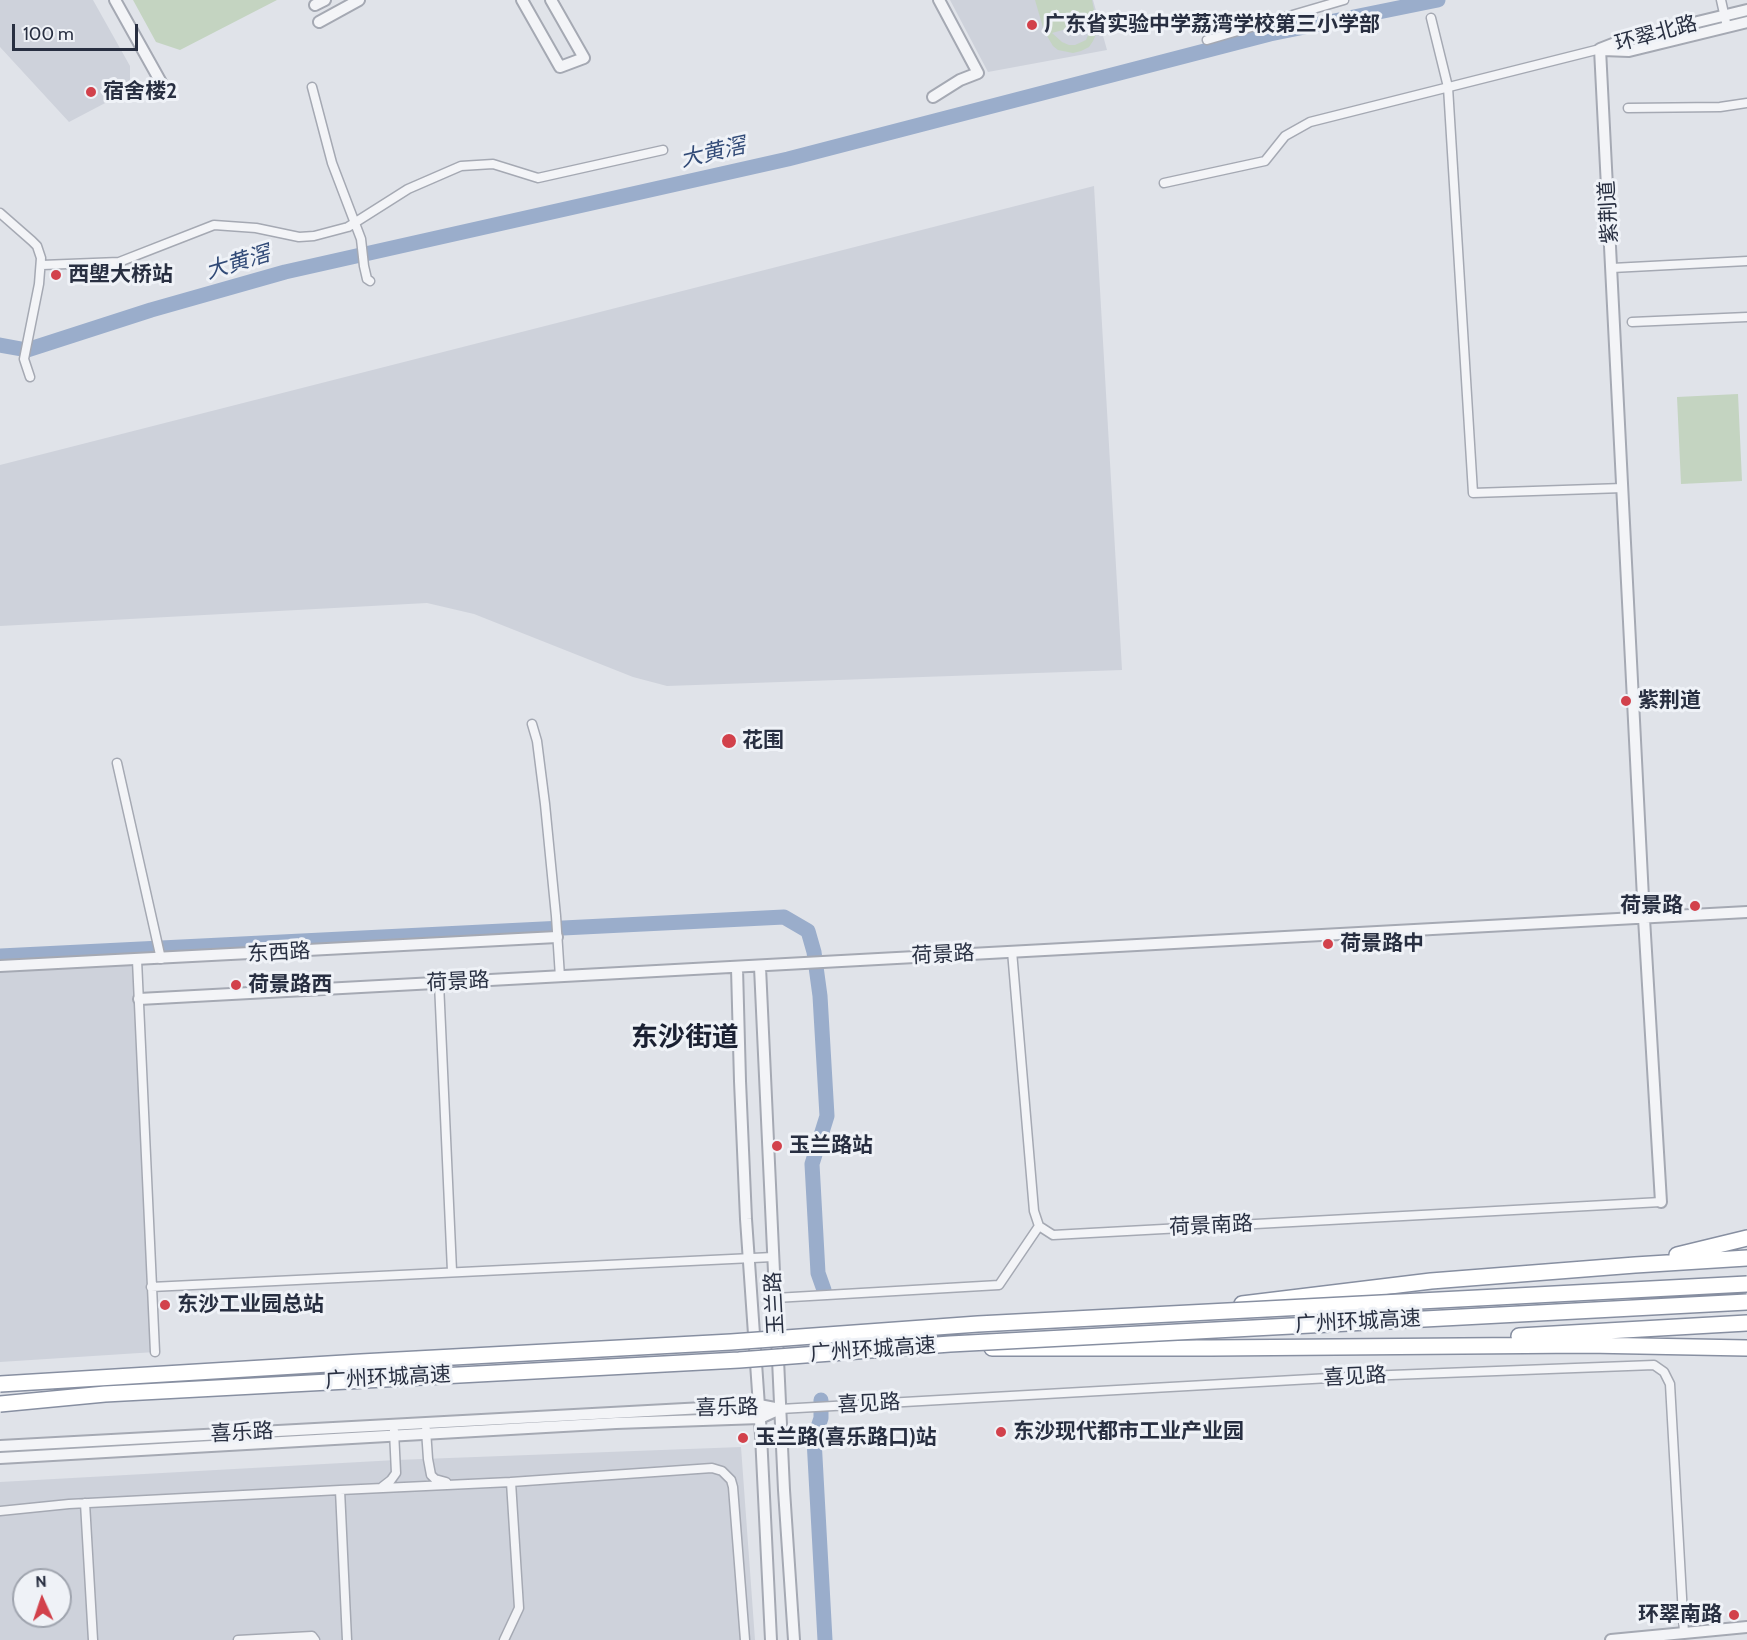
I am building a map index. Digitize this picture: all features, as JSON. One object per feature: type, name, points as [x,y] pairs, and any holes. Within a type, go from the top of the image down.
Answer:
[{"type":"highway","points":[[1592,1268],[1656,1260],[1747,1238]]},
{"type":"highway","points":[[978,1324],[1150,1313],[1431,1281],[1747,1258]]},
{"type":"highway","name":"广州环城高速","points":[[0,1384],[720,1343],[978,1324],[1747,1284]]},
{"type":"highway","name":"广州环城高速","points":[[0,1404],[105,1394],[1747,1302]]},
{"type":"highway","points":[[1303,1347],[1747,1323]]},
{"type":"highway","points":[[896,1348],[1611,1345],[1747,1348]]},
{"type":"street","points":[[116,0],[163,86]]},
{"type":"street","points":[[319,22],[359,0]]},
{"type":"street","points":[[522,0],[560,67],[584,58],[551,0]]},
{"type":"street","points":[[933,97],[960,80],[978,73],[939,0]]},
{"type":"street","points":[[1207,40],[1344,0]]},
{"type":"street","points":[[1720,0],[1726,22],[1747,22]]},
{"type":"street","name":"环翠北路","points":[[1600,49],[1623,40],[1726,22],[1747,10]]},
{"type":"street","points":[[1431,18],[1448,87],[1473,493],[1623,488]]},
{"type":"street","points":[[1164,183],[1265,161],[1285,136],[1310,122],[1600,49]]},
{"type":"street","name":"紫荆道","points":[[1600,49],[1644,918],[1661,1202]]},
{"type":"street","points":[[312,87],[332,163],[356,223],[364,266],[370,281]]},
{"type":"street","points":[[1628,108],[1720,106],[1747,103]]},
{"type":"street","points":[[42,265],[119,262],[214,225],[234,225],[306,237],[338,230],[356,223],[408,189],[461,166],[493,164],[538,178],[663,150]]},
{"type":"street","points":[[1,216],[37,246],[41,258],[42,265],[31,332],[27,337],[24,359],[30,378]]},
{"type":"street","points":[[1612,268],[1747,261]]},
{"type":"street","points":[[1632,322],[1747,317]]},
{"type":"street","points":[[532,724],[538,749],[556,916],[560,977]]},
{"type":"street","points":[[117,763],[161,959]]},
{"type":"street","name":"荷景路","points":[[140,999],[1747,912]]},
{"type":"street","name":"东西路","points":[[0,966],[557,937]]},
{"type":"street","points":[[775,1298],[999,1286],[1039,1226],[1034,1211],[1012,951]]},
{"type":"street","points":[[137,960],[155,1352]]},
{"type":"street","name":"玉兰路","points":[[760,967],[780,1409],[794,1640]]},
{"type":"street","name":"玉兰路","points":[[737,968],[749,1259],[760,1418],[771,1640]]},
{"type":"street","points":[[439,983],[452,1271]]},
{"type":"street","name":"荷景南路","points":[[1039,1226],[1053,1235],[1661,1202]]},
{"type":"street","points":[[151,1287],[773,1257]]},
{"type":"street","name":"喜见路","points":[[780,1409],[1365,1376],[1654,1365],[1664,1372],[1670,1384],[1684,1633]]},
{"type":"street","name":"喜乐路","points":[[0,1458],[759,1405],[780,1409]]},
{"type":"street","name":"喜乐路","points":[[426,1428],[760,1418],[780,1409]]},
{"type":"street","points":[[426,1428],[431,1475],[435,1479],[455,1485]]},
{"type":"street","points":[[372,1489],[385,1487],[396,1473],[394,1430]]},
{"type":"street","name":"喜乐路","points":[[0,1446],[394,1430]]},
{"type":"street","points":[[0,1511],[85,1503],[511,1482],[712,1468],[723,1471],[731,1480],[733,1487],[745,1640]]},
{"type":"street","points":[[504,1640],[519,1608],[511,1482]]},
{"type":"street","points":[[340,1490],[347,1640]]},
{"type":"street","points":[[85,1503],[93,1640]]},
{"type":"street","points":[[1611,1640],[1747,1627]]},
{"type":"street","points":[[238,1640],[312,1636],[315,1640]]},
{"type":"shaded area","points":[[0,0],[93,0],[130,66],[130,90],[69,122],[0,47]]},
{"type":"shaded area","name":"广东省实验中学荔湾学校第三小学部","points":[[950,0],[1093,0],[1107,50],[988,72]]},
{"type":"shaded area","points":[[1094,186],[1122,670],[667,686],[633,677],[474,614],[427,603],[0,626],[0,465]]},
{"type":"shaded area","points":[[137,960],[155,1352],[0,1362],[0,967]]},
{"type":"shaded area","points":[[741,1447],[755,1640],[0,1640],[0,1482],[396,1460]]},
{"type":"green space","points":[[133,0],[277,0],[180,50],[156,42]]},
{"type":"green space","points":[[1035,0],[1092,0],[1098,30],[1089,47],[1073,53],[1058,50],[1044,31]],"holes":[[[1091,22],[1086,40],[1075,45],[1062,42],[1052,33]]]},
{"type":"green space","points":[[1738,394],[1742,481],[1681,484],[1677,397]]},
{"type":"waterway","name":"大黄滘","points":[[0,345],[27,350],[151,310],[285,272],[788,159],[1270,34],[1438,0]]},
{"type":"waterway","points":[[0,956],[784,917],[808,931],[814,952],[820,996],[827,1116],[812,1164],[818,1273],[824,1290]]},
{"type":"waterway","points":[[821,1400],[821,1418],[814,1439],[825,1640]]},
{"type":"place","name":"广东省实验中学荔湾学校第三小学部","points":[[1032,25]]},
{"type":"place","name":"宿舍楼2","points":[[91,92]]},
{"type":"place","name":"西塱大桥站","points":[[56,275]]},
{"type":"place","name":"紫荆道","points":[[1626,701]]},
{"type":"place","name":"花围","points":[[729,741]]},
{"type":"place","name":"荷景路","points":[[1695,906]]},
{"type":"place","name":"荷景路中","points":[[1328,944]]},
{"type":"place","name":"荷景路西","points":[[236,985]]},
{"type":"place","name":"玉兰路站","points":[[777,1146]]},
{"type":"place","name":"东沙工业园总站","points":[[165,1305]]},
{"type":"place","name":"东沙现代都市工业产业园","points":[[1001,1432]]},
{"type":"place","name":"玉兰路(喜乐路口)站","points":[[743,1438]]},
{"type":"place","name":"环翠南路","points":[[1734,1615]]},
{"type":"district","name":"东沙街道","points":[[685,1038]]}]
